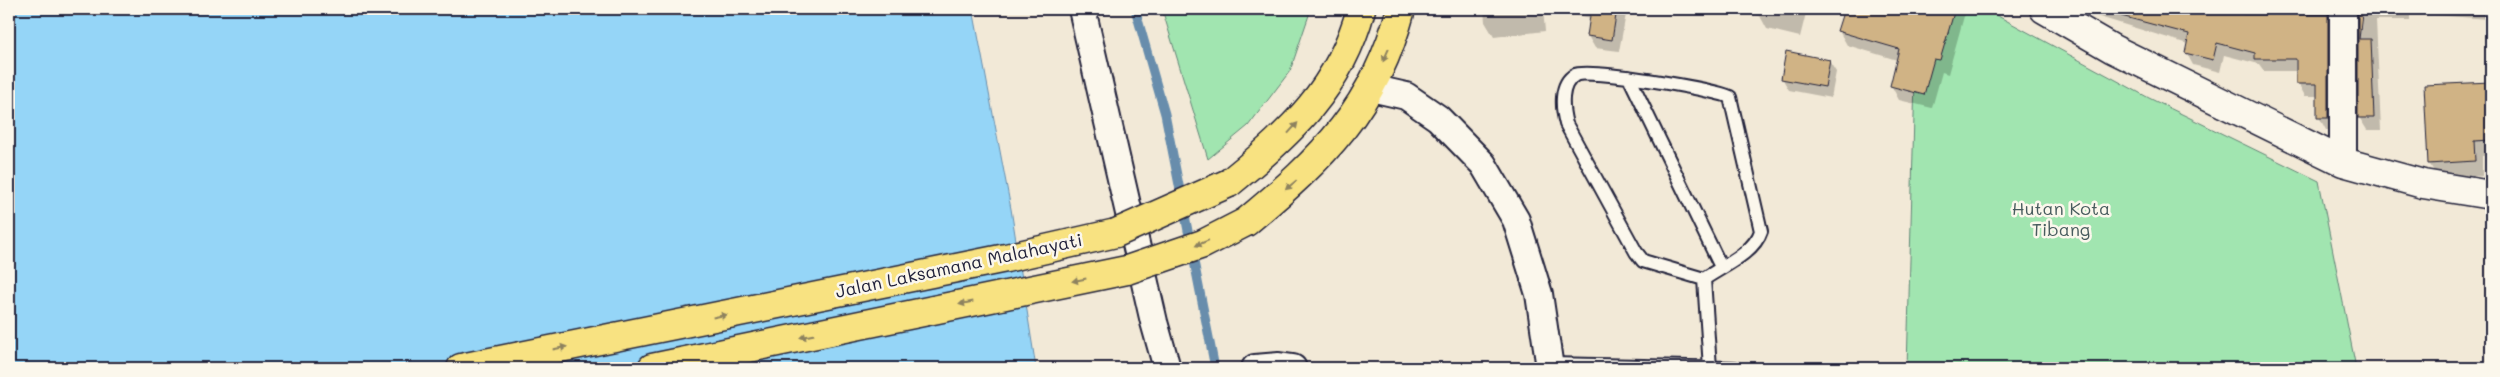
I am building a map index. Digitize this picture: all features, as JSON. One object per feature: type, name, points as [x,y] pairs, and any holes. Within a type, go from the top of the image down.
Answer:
[{"type":"highway","name":"Jalan Laksamana Malahayati","points":[[461,368],[1006,258],[1116,233],[1229,183],[1271,150],[1305,114],[1332,78],[1350,42],[1361,9]]},
{"type":"highway","name":"Jalan Laksamana Malahayati","points":[[652,368],[1127,270],[1202,244],[1246,222],[1300,177],[1336,139],[1371,88],[1394,38],[1401,9]]},
{"type":"street","points":[[1082,9],[1154,322],[1168,368]]},
{"type":"street","points":[[2343,9],[2343,162]]},
{"type":"street","points":[[2052,11],[2113,49],[2343,162],[2423,184],[2491,195]]},
{"type":"street","points":[[1371,88],[1406,96],[1438,118],[1483,164],[1516,220],[1539,294],[1550,366]]},
{"type":"street","points":[[1257,368],[1293,368]]},
{"type":"lane","points":[[1590,72],[1730,96],[1761,230],[1758,240],[1750,248],[1704,280],[1643,261],[1636,252],[1566,124],[1562,108],[1567,82],[1574,76],[1590,72]]},
{"type":"lane","points":[[1628,77],[1721,267]]},
{"type":"lane","points":[[1704,280],[1710,368]]},
{"type":"lane","points":[[1550,366],[1736,368]]},
{"type":"green space","points":[[1162,9],[1310,9],[1290,71],[1248,126],[1208,159]]},
{"type":"green space","name":"Hutan Kota Tibang","points":[[1928,9],[1985,9],[2149,98],[2319,181],[2356,368],[1907,368],[1916,44]]},
{"type":"water","points":[[9,9],[973,9],[1011,209],[1036,368],[9,368]]},
{"type":"building","points":[[1591,9],[1617,9],[1612,40],[1587,36]]},
{"type":"building","points":[[1844,9],[1955,9],[1940,60],[1934,59],[1924,95],[1890,86],[1899,49],[1837,31]]},
{"type":"building","points":[[2122,9],[2244,9],[2243,14],[2328,14],[2328,118],[2317,118],[2317,84],[2296,84],[2296,59],[2255,59],[2255,53],[2217,43],[2213,60],[2185,53],[2189,34],[2121,16]]},
{"type":"building","points":[[2358,14],[2362,14],[2359,39],[2371,39],[2374,118],[2358,118]]},
{"type":"building","points":[[1786,51],[1830,60],[1825,87],[1781,79]]},
{"type":"building","points":[[2491,82],[2491,140],[2474,141],[2475,161],[2428,164],[2424,85]]},
{"type":"waterway","points":[[1135,9],[1165,114],[1215,368]]}]
